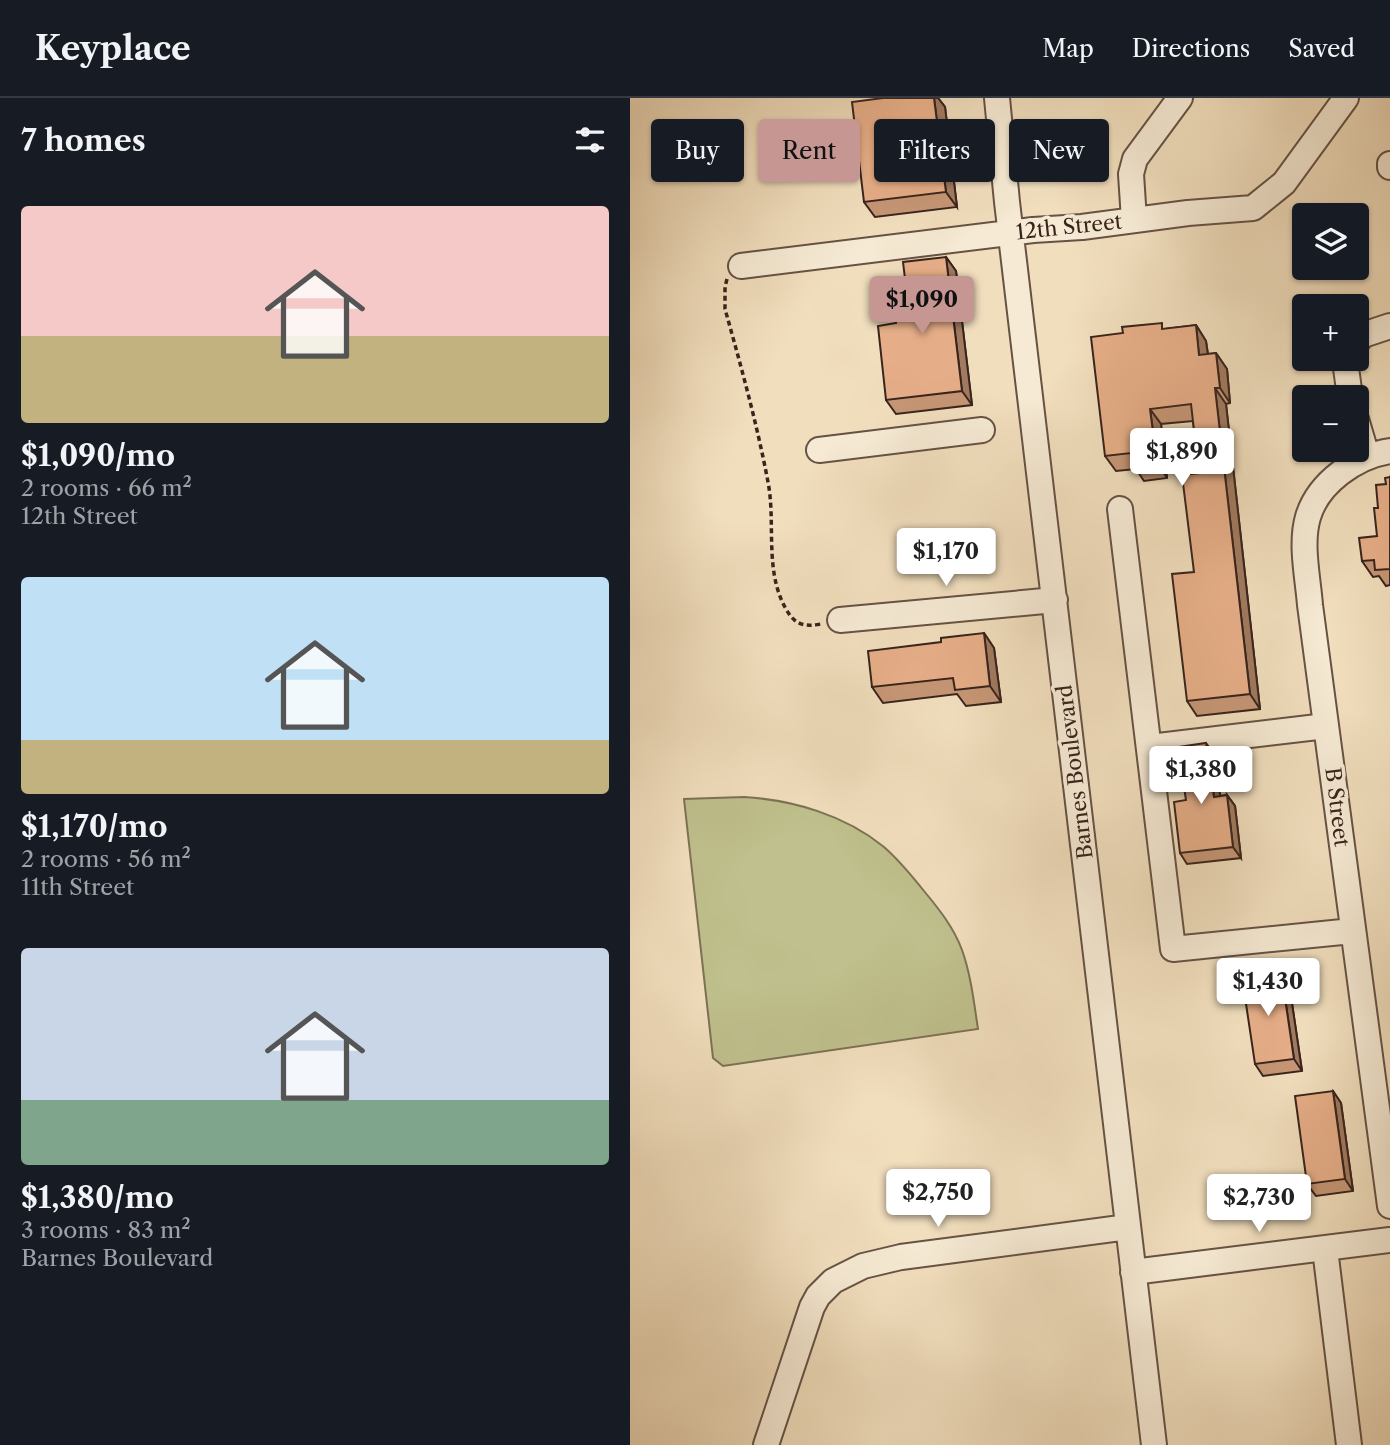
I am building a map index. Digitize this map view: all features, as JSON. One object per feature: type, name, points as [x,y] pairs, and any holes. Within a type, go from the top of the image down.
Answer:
[{"type":"street","name":"Barnes Boulevard","points":[[998,98],[1011,232],[1154,1445]]},
{"type":"street","points":[[1134,220],[1131,174],[1135,159],[1181,98]]},
{"type":"street","name":"12th Street","points":[[741,266],[1011,232],[1253,208],[1284,183],[1346,98]]},
{"type":"street","points":[[1369,333],[1390,326]]},
{"type":"street","points":[[819,450],[982,430]]},
{"type":"street","points":[[1369,438],[1379,453]]},
{"type":"street","name":"B Street","points":[[1379,453],[1332,480],[1308,516],[1305,540],[1352,930],[1390,1206]]},
{"type":"street","points":[[1120,509],[1172,949],[1352,930]]},
{"type":"street","points":[[840,620],[1055,600]]},
{"type":"street","points":[[1150,747],[1326,726]]},
{"type":"street","points":[[766,1445],[805,1323],[818,1296],[841,1276],[863,1266],[901,1257],[1128,1227]]},
{"type":"street","points":[[1133,1272],[1390,1240]]},
{"type":"street","points":[[1325,1249],[1349,1445]]},
{"type":"path","points":[[741,266],[728,278],[725,286],[725,309],[768,484],[775,586],[786,610],[798,624],[807,626],[840,620]]},
{"type":"green space","points":[[744,797],[818,811],[853,826],[895,857],[941,912],[959,942],[970,979],[978,1029],[723,1066],[713,1058],[684,799]]},
{"type":"building","points":[[883,98],[934,98],[937,119],[874,119],[874,182],[945,182],[946,192],[864,202],[860,169],[860,119],[854,119],[852,102]]},
{"type":"building","points":[[946,257],[962,391],[886,400],[878,326],[896,323],[895,306],[908,304],[903,262]]},
{"type":"building","points":[[1162,323],[1162,329],[1196,325],[1199,355],[1216,353],[1220,388],[1215,388],[1250,694],[1187,701],[1172,574],[1194,572],[1182,475],[1199,473],[1191,404],[1150,409],[1157,462],[1133,465],[1131,453],[1105,456],[1091,337],[1123,333],[1122,327]]},
{"type":"building","points":[[1390,477],[1390,569],[1375,570],[1374,560],[1362,561],[1359,538],[1377,536],[1374,508],[1378,508],[1376,485],[1386,484],[1385,478]]},
{"type":"building","points":[[984,633],[990,686],[955,690],[953,678],[872,687],[868,651],[941,642],[941,638]]},
{"type":"building","points":[[1206,743],[1214,797],[1227,795],[1233,847],[1180,853],[1174,802],[1186,800],[1178,747]]},
{"type":"building","points":[[1281,971],[1294,1059],[1255,1064],[1242,977]]},
{"type":"building","points":[[1333,1091],[1345,1179],[1307,1184],[1295,1096]]}]
